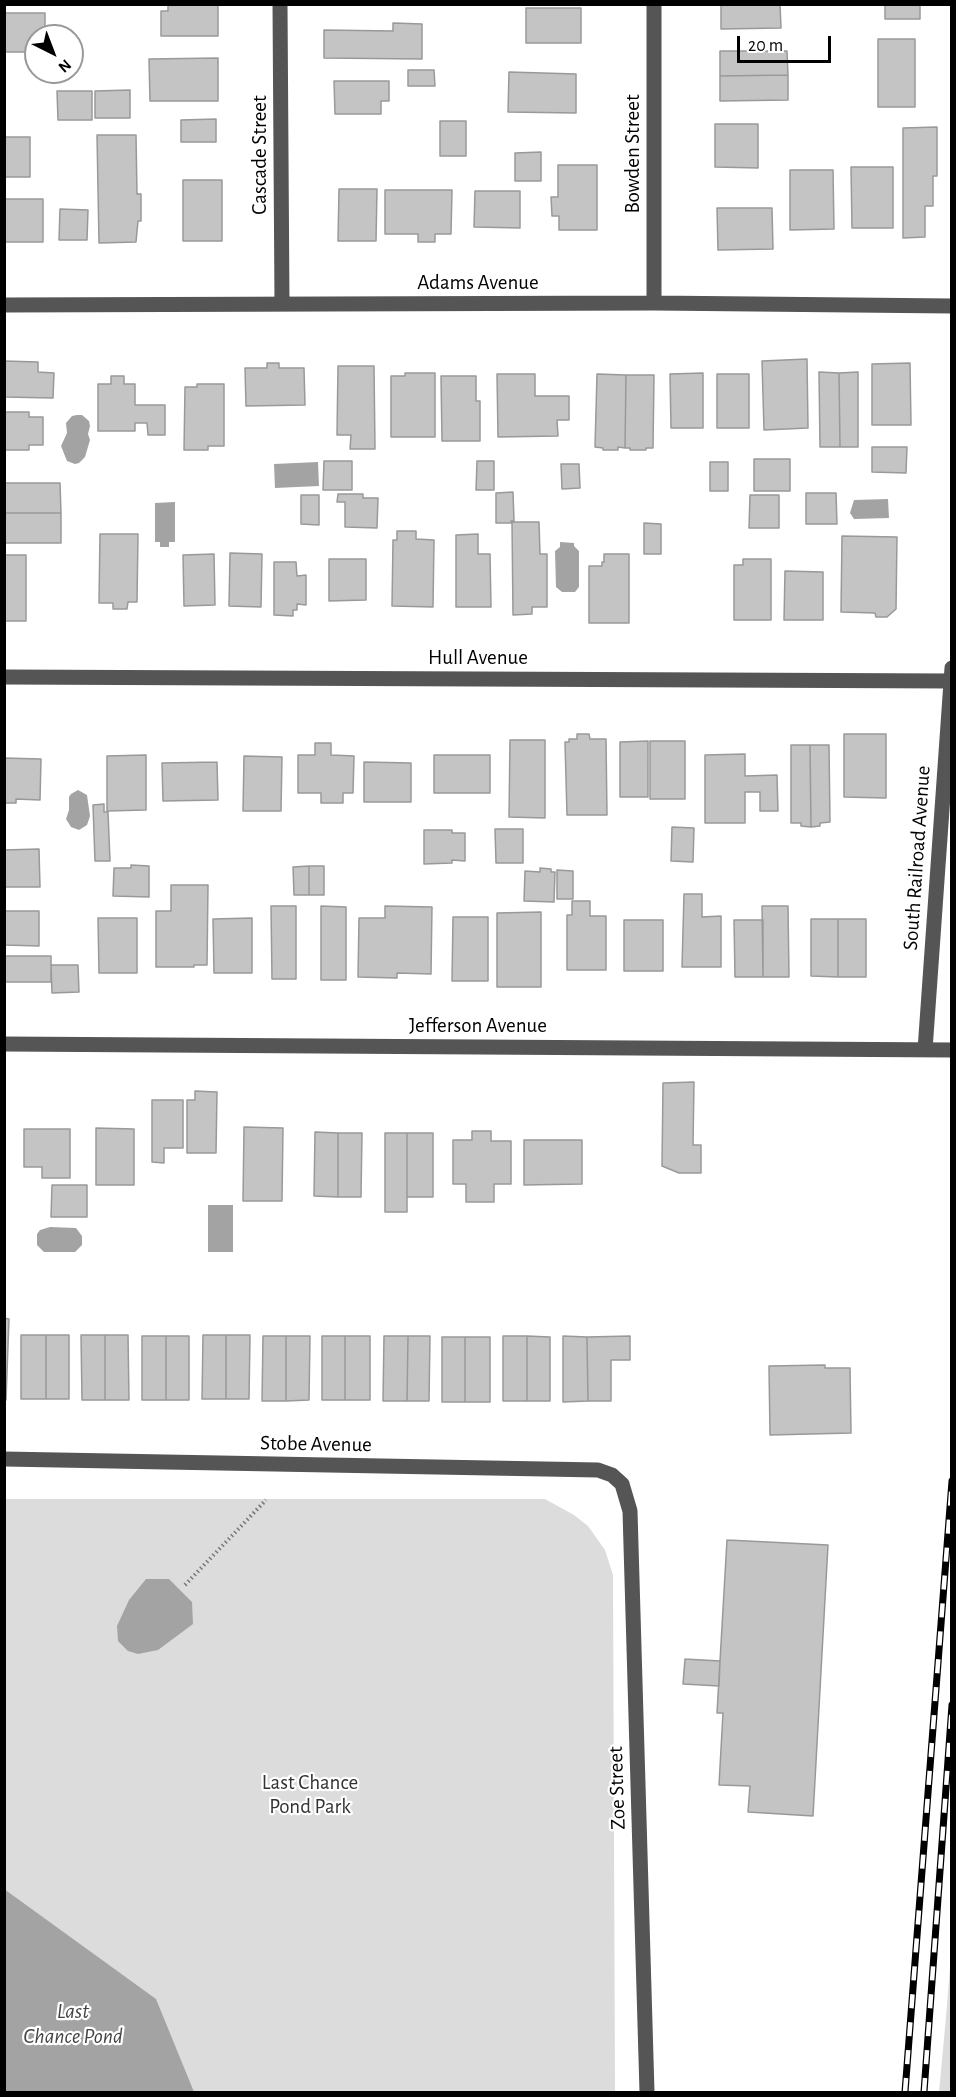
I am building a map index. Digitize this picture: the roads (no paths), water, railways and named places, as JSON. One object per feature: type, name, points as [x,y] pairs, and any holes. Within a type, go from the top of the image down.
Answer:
[{"type":"street","name":"Cascade Street","points":[[280,4],[282,304]]},
{"type":"street","name":"Bowden Street","points":[[654,4],[654,303]]},
{"type":"street","name":"Adams Avenue","points":[[4,305],[654,303],[951,306]]},
{"type":"street","name":"Hull Avenue","points":[[4,676],[951,674]]},
{"type":"street","name":"South Railroad Avenue","points":[[925,1050],[951,674]]},
{"type":"street","name":"Jefferson Avenue","points":[[4,1044],[951,1050]]},
{"type":"street","name":"Stobe Avenue","points":[[4,1459],[598,1470],[612,1476],[622,1484]]},
{"type":"street","name":"Zoe Street","points":[[622,1484],[630,1511],[646,2092]]},
{"type":"water","points":[[82,415],[89,421],[90,440],[85,457],[75,464],[67,461],[61,446],[67,433],[66,423],[72,416]]},
{"type":"water","points":[[318,462],[319,486],[275,488],[274,464]]},
{"type":"water","points":[[888,499],[889,518],[854,519],[850,513],[854,500]]},
{"type":"water","points":[[175,502],[175,542],[169,542],[169,547],[160,547],[160,542],[155,542],[155,503]]},
{"type":"water","points":[[560,542],[574,543],[579,551],[579,587],[575,592],[562,592],[556,587],[555,551],[560,547]]},
{"type":"water","points":[[78,790],[87,795],[90,816],[87,825],[79,830],[71,827],[66,819],[69,797]]},
{"type":"water","points":[[208,1205],[233,1205],[233,1252],[208,1252]]},
{"type":"water","points":[[50,1227],[76,1228],[82,1236],[82,1245],[75,1252],[44,1252],[37,1245],[37,1234],[40,1230]]},
{"type":"water","points":[[146,1579],[169,1579],[192,1602],[193,1624],[158,1650],[138,1654],[128,1651],[118,1641],[117,1626],[129,1600]]},
{"type":"water","name":"Last Chance Pond","points":[[4,1889],[156,1999],[194,2092],[5,2092]]},
{"type":"railway","points":[[905,2092],[952,1481]]},
{"type":"railway","points":[[924,2092],[952,1705]]},
{"type":"park label","name":"Last Chance Pond Park","points":[[310,1795]]}]
